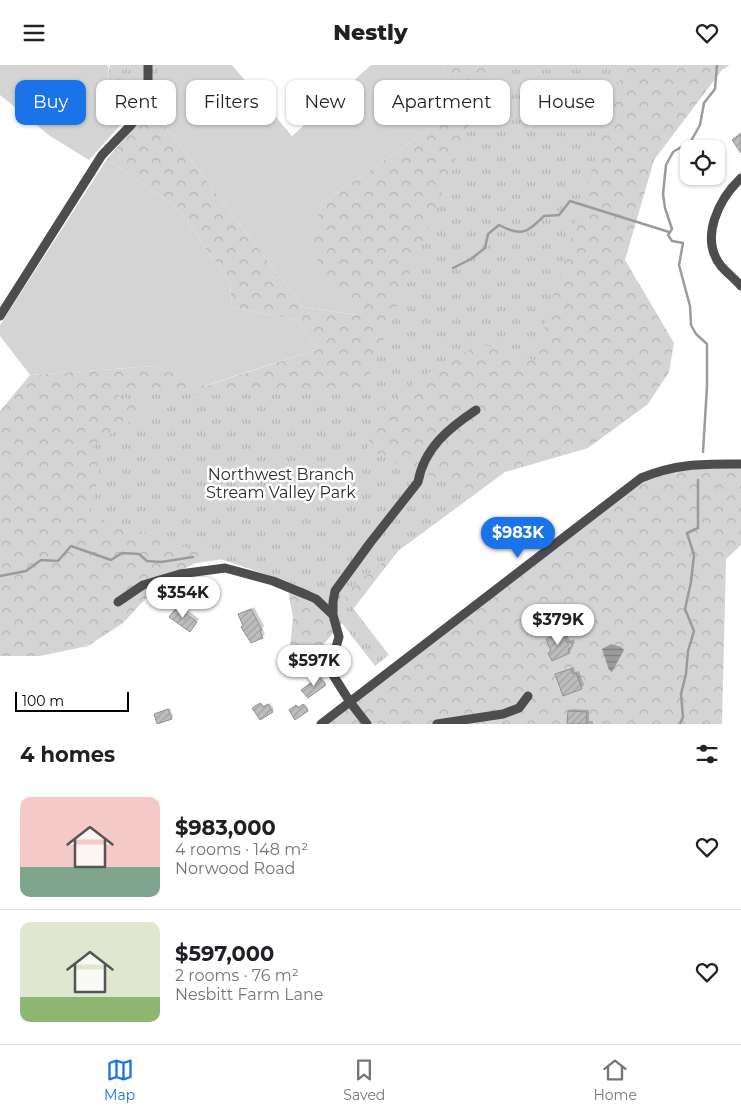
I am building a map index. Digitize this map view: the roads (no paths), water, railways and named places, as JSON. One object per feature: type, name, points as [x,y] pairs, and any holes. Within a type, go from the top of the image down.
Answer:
[{"type":"street","points":[[0,316],[102,155],[140,113],[148,92],[148,65]]},
{"type":"street","points":[[741,178],[730,188],[718,209],[712,229],[713,247],[721,265],[741,286]]},
{"type":"street","points":[[367,724],[333,675],[331,664],[339,637],[333,615],[335,591],[418,482],[420,471],[430,450],[456,423],[476,410]]},
{"type":"street","points":[[321,724],[642,478],[657,471],[679,466],[741,464]]},
{"type":"street","points":[[118,602],[143,585],[180,574],[225,568],[273,581],[307,595],[316,599],[333,615]]},
{"type":"street","points":[[437,724],[503,714],[519,708],[528,695]]},
{"type":"waterway","points":[[703,452],[707,386],[707,344],[696,334],[691,325],[690,306],[679,265],[683,243],[672,241],[668,235],[672,229],[665,208],[663,194],[666,165],[673,152],[691,141],[700,125],[704,103],[715,89],[717,65]]},
{"type":"waterway","points":[[453,268],[471,259],[485,248],[488,234],[499,225],[513,231],[523,231],[533,226],[544,216],[559,215],[570,201],[669,232]]},
{"type":"waterway","points":[[680,724],[683,717],[681,694],[686,674],[688,651],[694,631],[685,609],[694,555],[687,533],[698,528],[698,480]]},
{"type":"waterway","points":[[0,576],[26,571],[41,560],[58,561],[71,546],[111,560],[122,553],[139,554],[147,561],[161,562],[193,557]]},
{"type":"park label","name":"Northwest Branch Stream Valley Park","points":[[281,483]]}]
